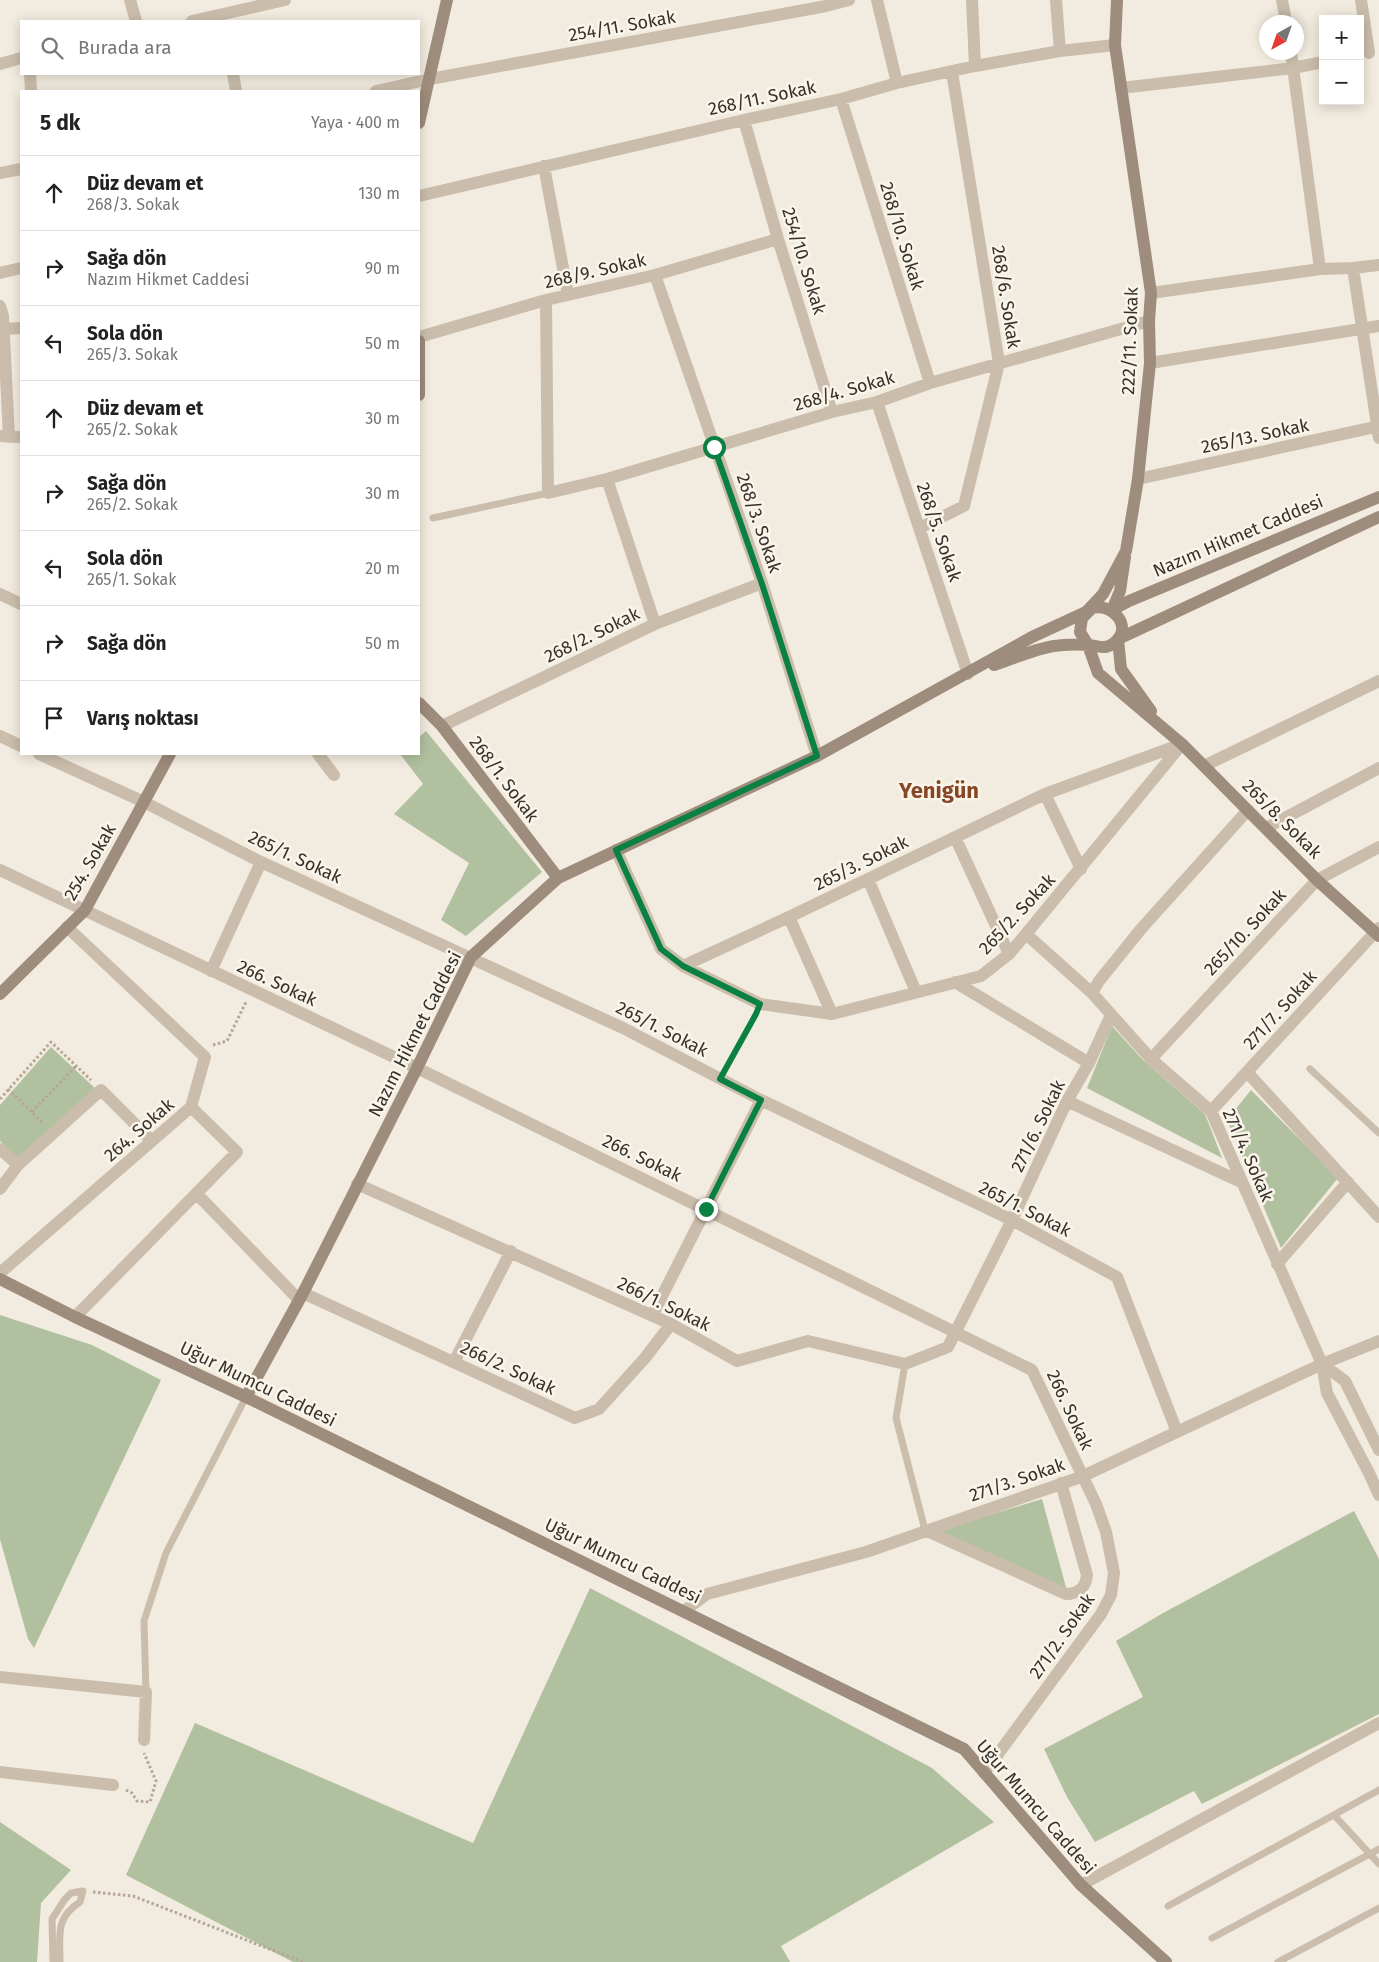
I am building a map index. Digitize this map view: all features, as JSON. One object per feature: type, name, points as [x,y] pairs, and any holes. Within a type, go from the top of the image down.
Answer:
[{"type":"main road","points":[[420,119],[447,0]]},
{"type":"main road","name":"222/11. Sokak","points":[[1086,612],[1103,594],[1126,551],[1138,479],[1150,363],[1149,321],[1151,293],[1115,45],[1117,0]]},
{"type":"main road","name":"Nazım Hikmet Caddesi","points":[[1112,610],[1124,596],[1379,496]]},
{"type":"main road","points":[[1118,639],[1121,632],[1120,621],[1112,610],[1099,607],[1086,612],[1082,618],[1080,632],[1088,645],[1100,648],[1106,647],[1118,639],[1379,517]]},
{"type":"main road","points":[[1124,596],[1126,551]]},
{"type":"main road","name":"Nazım Hikmet Caddesi","points":[[246,1397],[301,1296],[471,957],[558,878],[817,756],[1032,637],[1086,612]]},
{"type":"main road","name":"265/8. Sokak","points":[[1118,639],[1121,669],[1160,726]]},
{"type":"main road","name":"Nazım Hikmet Caddesi","points":[[968,674],[1053,646],[1088,645]]},
{"type":"main road","name":"265/8. Sokak","points":[[1088,645],[1098,673],[1182,744],[1317,880],[1378,932]]},
{"type":"main road","name":"268/1. Sokak","points":[[420,704],[442,726],[558,878]]},
{"type":"main road","name":"254. Sokak","points":[[0,994],[85,910],[169,755]]},
{"type":"main road","name":"Uğur Mumcu Caddesi","points":[[0,1279],[75,1317],[246,1397],[964,1749],[1081,1885],[1166,1962]]},
{"type":"street","points":[[130,0],[136,20]]},
{"type":"street","points":[[200,20],[224,17],[285,0]]},
{"type":"street","name":"254/11. Sokak","points":[[380,90],[430,79],[826,6],[849,0]]},
{"type":"street","points":[[877,0],[897,83]]},
{"type":"street","points":[[972,0],[975,66]]},
{"type":"street","points":[[1056,0],[1060,51]]},
{"type":"street","points":[[1282,0],[1285,15]]},
{"type":"street","points":[[1361,0],[1369,53]]},
{"type":"street","name":"268/11. Sokak","points":[[420,196],[841,99],[897,83],[975,66],[1060,51],[1115,45]]},
{"type":"street","points":[[0,64],[20,58]]},
{"type":"street","points":[[1292,60],[1320,269]]},
{"type":"street","points":[[1121,88],[1293,68],[1319,63]]},
{"type":"street","name":"268/6. Sokak","points":[[920,528],[964,506],[999,363],[952,72]]},
{"type":"street","points":[[30,75],[31,90]]},
{"type":"street","points":[[233,75],[236,90]]},
{"type":"street","name":"268/10. Sokak","points":[[841,99],[930,383]]},
{"type":"street","name":"254/10. Sokak","points":[[744,120],[778,239],[832,412]]},
{"type":"street","points":[[544,166],[568,295]]},
{"type":"street","points":[[0,173],[20,169]]},
{"type":"street","name":"268/9. Sokak","points":[[420,337],[546,300],[655,275],[778,239]]},
{"type":"street","points":[[1151,293],[1320,269],[1379,265]]},
{"type":"street","points":[[0,273],[20,268]]},
{"type":"street","points":[[1353,268],[1379,426],[1379,438]]},
{"type":"street","name":"268/3. Sokak","points":[[655,275],[762,584],[817,756]]},
{"type":"street","points":[[546,300],[548,493]]},
{"type":"street","points":[[2,317],[20,327]]},
{"type":"street","points":[[2,317],[10,437]]},
{"type":"street","name":"268/4. Sokak","points":[[548,493],[607,479],[832,412],[877,402],[930,383],[1149,321]]},
{"type":"street","points":[[1150,363],[1379,326]]},
{"type":"street","name":"268/5. Sokak","points":[[877,402],[968,674]]},
{"type":"street","name":"265/13. Sokak","points":[[1138,479],[1379,426]]},
{"type":"street","points":[[607,479],[656,624]]},
{"type":"street","name":"268/2. Sokak","points":[[442,726],[656,624],[762,584]]},
{"type":"street","points":[[0,594],[20,604]]},
{"type":"street","points":[[1204,766],[1379,681]]},
{"type":"street","points":[[0,736],[20,746]]},
{"type":"street","name":"265/3. Sokak","points":[[683,966],[1045,794],[1182,744]]},
{"type":"street","name":"265/2. Sokak","points":[[683,966],[760,1004],[832,1014],[981,976],[1009,954],[1081,869],[1182,744]]},
{"type":"street","name":"265/1. Sokak","points":[[41,755],[144,802],[261,862],[623,1028],[761,1100],[1012,1220],[1117,1277],[1177,1432]]},
{"type":"street","points":[[319,755],[334,775]]},
{"type":"street","points":[[1266,828],[1379,768]]},
{"type":"street","points":[[1045,794],[1081,869]]},
{"type":"street","points":[[1092,993],[1099,981],[1142,929],[1248,810]]},
{"type":"street","points":[[955,838],[1009,954]]},
{"type":"street","name":"265/10. Sokak","points":[[1151,1059],[1317,880],[1379,847]]},
{"type":"street","points":[[616,850],[661,949],[683,966]]},
{"type":"street","name":"266. Sokak","points":[[211,971],[261,862]]},
{"type":"street","name":"266. Sokak","points":[[0,870],[417,1068],[1032,1370],[1082,1476]]},
{"type":"street","points":[[868,879],[916,992]]},
{"type":"street","points":[[789,917],[832,1014]]},
{"type":"street","points":[[66,927],[204,1057],[191,1107]]},
{"type":"street","name":"271/7. Sokak","points":[[1211,1111],[1378,932]]},
{"type":"street","name":"271/4. Sokak","points":[[1026,934],[1092,993],[1151,1059],[1211,1111],[1322,1364],[1327,1393],[1379,1494]]},
{"type":"street","points":[[955,982],[1088,1063]]},
{"type":"street","name":"271/6. Sokak","points":[[955,1332],[1012,1220],[1067,1101],[1111,1015]]},
{"type":"street","points":[[1247,1072],[1379,1217]]},
{"type":"street","points":[[0,1189],[18,1165],[101,1090],[152,1141]]},
{"type":"street","points":[[652,1316],[761,1100]]},
{"type":"street","points":[[1067,1101],[1241,1182]]},
{"type":"street","name":"264. Sokak","points":[[0,1274],[191,1107],[237,1152],[75,1317]]},
{"type":"street","points":[[0,1149],[18,1165]]},
{"type":"street","points":[[1277,1264],[1348,1182]]},
{"type":"street","name":"266/1. Sokak","points":[[357,1184],[511,1251],[671,1324],[737,1360],[808,1340],[905,1364]]},
{"type":"street","name":"266/2. Sokak","points":[[197,1194],[301,1296],[454,1362],[575,1418],[599,1409],[645,1358],[671,1324]]},
{"type":"street","points":[[454,1362],[511,1251]]},
{"type":"street","points":[[905,1364],[948,1347],[955,1332]]},
{"type":"street","name":"271/3. Sokak","points":[[684,1611],[707,1594],[866,1552],[1082,1476],[1322,1364],[1379,1341]]},
{"type":"street","name":"271/4. Sokak","points":[[1322,1364],[1345,1381],[1379,1450]]},
{"type":"street","name":"271/2. Sokak","points":[[984,1773],[1102,1614],[1111,1595],[1114,1574],[1106,1532],[1096,1504],[1082,1476]]},
{"type":"street","name":"271/2. Sokak","points":[[925,1530],[1066,1594],[1076,1592],[1084,1585],[1088,1575],[1061,1483]]},
{"type":"street","points":[[0,1677],[146,1692],[144,1740]]},
{"type":"street","points":[[1081,1885],[1379,1723]]},
{"type":"street","points":[[0,1772],[113,1785]]},
{"type":"lane","points":[[433,518],[548,493]]},
{"type":"lane","points":[[1310,1070],[1379,1133]]},
{"type":"lane","points":[[905,1364],[896,1418],[925,1530]]},
{"type":"lane","points":[[146,1692],[144,1621],[166,1553],[246,1397]]},
{"type":"lane","points":[[1168,1906],[1379,1790]]},
{"type":"lane","points":[[1334,1815],[1379,1864]]},
{"type":"lane","points":[[1212,1938],[1379,1850]]},
{"type":"lane","points":[[53,1962],[52,1919],[71,1893],[82,1891],[80,1902],[68,1910],[60,1927],[60,1962]]},
{"type":"lane","points":[[1278,1962],[1379,1908]]},
{"type":"path","points":[[199,1052],[227,1041],[233,1025],[243,1011],[250,989]]},
{"type":"path","points":[[720,1079],[760,1004]]},
{"type":"path","points":[[0,1099],[51,1042],[101,1090]]},
{"type":"path","points":[[32,1112],[76,1066]]},
{"type":"path","points":[[8,1089],[54,1133]]},
{"type":"path","points":[[113,1785],[132,1792],[137,1801],[150,1802],[156,1781],[144,1755],[144,1740]]},
{"type":"path","points":[[82,1891],[133,1896],[303,1962]]},
{"type":"green space","points":[[426,731],[542,872],[466,936],[441,920],[469,863],[394,814],[423,784],[401,755],[420,755],[420,736]]},
{"type":"green space","points":[[1112,1026],[1143,1060],[1205,1114],[1222,1158],[1087,1088]]},
{"type":"green space","points":[[51,1047],[97,1090],[19,1159],[0,1141],[0,1105]]},
{"type":"green space","points":[[1251,1090],[1338,1178],[1281,1248],[1227,1120]]},
{"type":"green space","points":[[0,1315],[92,1345],[161,1380],[34,1648],[28,1639],[0,1539]]},
{"type":"green space","points":[[1042,1499],[1067,1591],[937,1531]]},
{"type":"green space","points":[[1354,1511],[1379,1559],[1379,1714],[1202,1804],[1194,1791],[1095,1842],[1067,1797],[1044,1749],[1143,1697],[1116,1641],[1163,1613]]},
{"type":"green space","points":[[590,1588],[932,1768],[994,1822],[781,1946],[790,1962],[293,1962],[126,1875],[195,1723],[473,1843]]},
{"type":"green space","points":[[0,1822],[71,1870],[41,1903],[37,1962],[0,1962]]},
{"type":"district","name":"Yenigün","points":[[939,790]]},
{"type":"route","points":[[706,1209],[761,1100],[720,1079],[760,1004],[683,966],[661,949],[616,850],[817,756],[762,584],[714,447]]}]
